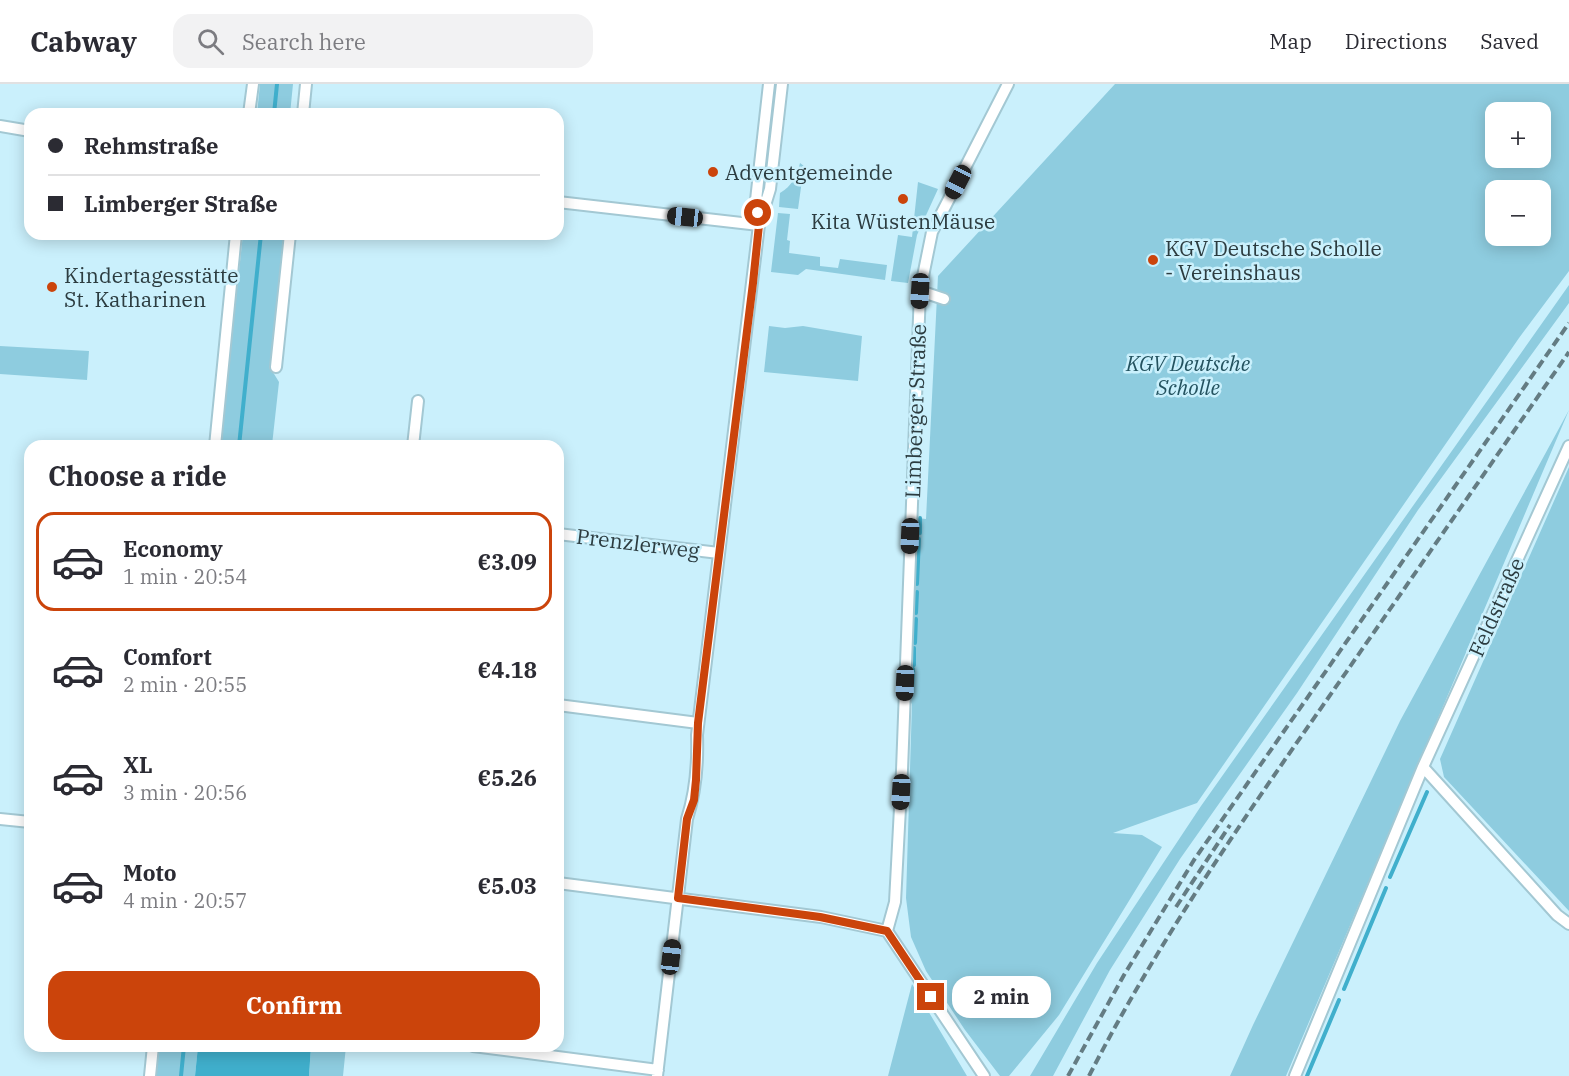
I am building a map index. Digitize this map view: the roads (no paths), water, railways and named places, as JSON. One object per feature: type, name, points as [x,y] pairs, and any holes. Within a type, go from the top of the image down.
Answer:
[{"type":"street","points":[[250,108],[253,84]]},
{"type":"street","points":[[304,108],[306,84]]},
{"type":"street","points":[[759,225],[756,200],[769,84]]},
{"type":"street","points":[[514,1052],[658,1073],[687,819],[694,800],[698,723],[759,225],[770,189],[782,84]]},
{"type":"street","name":"Limberger Straße","points":[[887,931],[896,902],[920,291],[932,232],[1008,84]]},
{"type":"street","points":[[0,126],[24,130]]},
{"type":"street","points":[[564,203],[759,225]]},
{"type":"street","points":[[216,440],[235,240]]},
{"type":"street","points":[[276,367],[289,240]]},
{"type":"street","name":"Limberger Straße","points":[[920,291],[944,299]]},
{"type":"street","points":[[414,440],[418,401]]},
{"type":"street","name":"Feldstraße","points":[[1295,1076],[1423,767],[1569,446]]},
{"type":"street","name":"Prenzlerweg","points":[[564,535],[719,553]]},
{"type":"street","points":[[564,706],[698,723]]},
{"type":"street","points":[[1423,767],[1557,915],[1569,924]]},
{"type":"street","points":[[0,819],[24,821]]},
{"type":"street","points":[[564,884],[820,917],[887,931],[984,1076]]},
{"type":"street","points":[[150,1076],[152,1052]]},
{"type":"waterway","points":[[275,108],[277,84]]},
{"type":"waterway","points":[[240,440],[260,240]]},
{"type":"waterway","points":[[920,518],[920,533]]},
{"type":"waterway","points":[[917,584],[919,539]]},
{"type":"waterway","points":[[916,613],[917,592]]},
{"type":"waterway","points":[[915,643],[916,619]]},
{"type":"waterway","points":[[914,648],[914,665]]},
{"type":"waterway","points":[[912,689],[913,669]]},
{"type":"waterway","points":[[1390,877],[1427,792]]},
{"type":"waterway","points":[[1344,989],[1386,888]]},
{"type":"waterway","points":[[1307,1076],[1339,1000]]},
{"type":"waterway","points":[[181,1076],[183,1052]]},
{"type":"railway","points":[[1068,1076],[1124,975],[1194,860],[1569,323]]},
{"type":"railway","points":[[1089,1076],[1142,979],[1231,838],[1569,352]]},
{"type":"railway","points":[[1176,907],[1230,825]]},
{"type":"place","name":"Adventgemeinde","points":[[713,172]]},
{"type":"place","name":"Kita WüstenMäuse","points":[[903,199]]},
{"type":"place","name":"KGV Deutsche Scholle - Vereinshaus","points":[[1153,260]]},
{"type":"place","name":"Kindertagesstätte St. Katharinen","points":[[52,287]]},
{"type":"park label","name":"KGV Deutsche Scholle","points":[[1188,375]]}]
